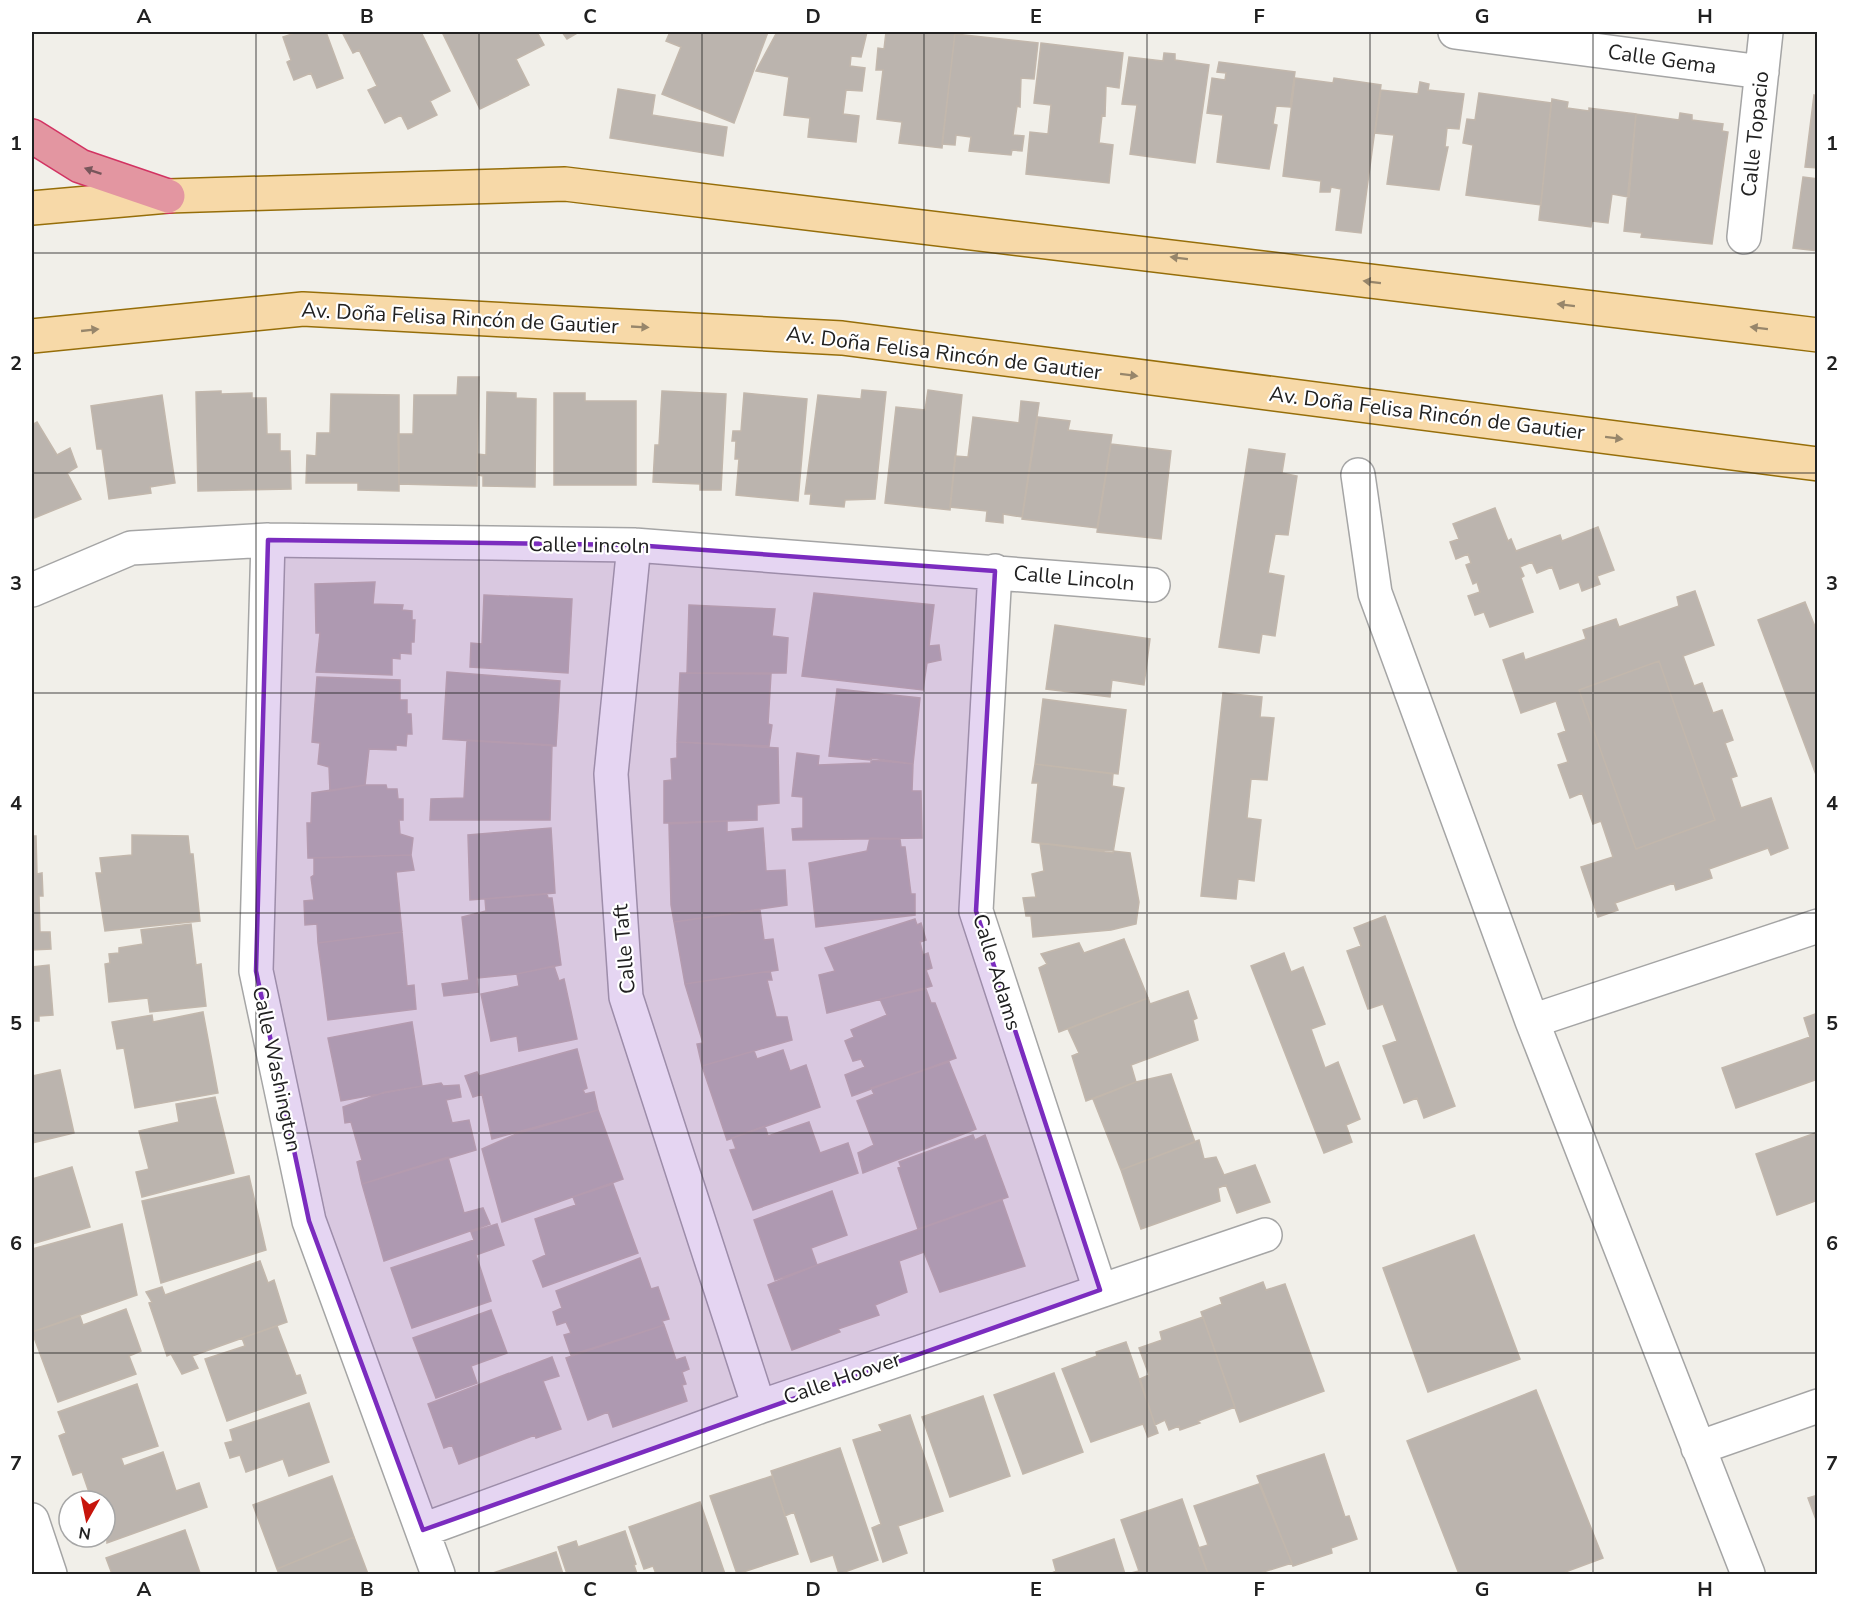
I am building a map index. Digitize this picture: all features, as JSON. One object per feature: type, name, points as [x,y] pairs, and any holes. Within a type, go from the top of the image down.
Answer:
[{"type":"highway","points":[[32,136],[80,166],[168,196]]},
{"type":"main road","points":[[32,208],[168,196],[565,184],[1818,336]]},
{"type":"main road","name":"Av. Doña Felisa Rincón de Gautier","points":[[32,336],[303,309],[842,338],[1818,464]]},
{"type":"street","name":"Calle Gema","points":[[1455,32],[1762,72]]},
{"type":"street","name":"Calle Topacio","points":[[1743,237],[1766,32]]},
{"type":"street","points":[[1358,475],[1376,593],[1532,1021],[1748,1575]]},
{"type":"street","name":"Calle Lincoln","points":[[32,590],[131,548],[268,540],[634,545],[995,571],[1153,585]]},
{"type":"street","name":"Calle Washington","points":[[268,540],[256,971],[309,1221],[438,1575]]},
{"type":"street","name":"Calle Taft","points":[[634,545],[612,774],[626,997],[759,1407]]},
{"type":"street","name":"Calle Adams","points":[[995,571],[976,911],[1100,1290]]},
{"type":"street","points":[[1532,1021],[1818,926]]},
{"type":"street","name":"Calle Hoover","points":[[423,1530],[759,1407],[1264,1235]]},
{"type":"street","points":[[1698,1448],[1818,1406]]},
{"type":"street","points":[[32,1520],[50,1575]]},
{"type":"highlighted area","points":[[268,540],[634,545],[995,571],[976,911],[1100,1290],[423,1530],[309,1221],[256,971]]},
{"type":"building","points":[[298,32],[326,32],[343,78],[317,88],[311,73],[294,80],[287,62],[291,60],[283,37]]},
{"type":"building","points":[[342,32],[421,32],[450,91],[430,101],[437,115],[408,129],[401,115],[385,123],[368,90],[377,86],[359,50],[353,53]]},
{"type":"building","points":[[442,32],[537,32],[544,45],[516,59],[529,85],[480,109]]},
{"type":"building","points":[[562,32],[579,32],[567,39]]},
{"type":"building","points":[[670,32],[768,32],[734,123],[662,94],[681,47],[666,41]]},
{"type":"building","points":[[777,32],[867,32],[861,57],[851,56],[850,66],[865,68],[862,91],[846,90],[843,114],[859,116],[856,142],[808,137],[810,118],[784,115],[789,77],[756,71]]},
{"type":"building","points":[[886,32],[955,32],[942,148],[899,143],[902,122],[877,119],[883,70],[876,70],[878,48],[884,49]]},
{"type":"building","points":[[955,34],[1038,43],[1034,79],[1021,78],[1020,107],[1017,106],[1013,135],[1024,136],[1022,151],[1012,150],[1011,155],[969,151],[971,137],[956,135],[955,145],[942,144]]},
{"type":"building","points":[[1041,43],[1123,53],[1119,88],[1106,86],[1105,116],[1102,115],[1099,143],[1113,145],[1109,183],[1026,174],[1030,132],[1048,134],[1051,105],[1034,103]]},
{"type":"building","points":[[1164,53],[1175,54],[1175,60],[1209,65],[1195,163],[1130,154],[1137,105],[1122,104],[1129,57],[1163,61]]},
{"type":"building","points":[[1219,62],[1295,72],[1290,107],[1276,106],[1273,124],[1277,125],[1269,169],[1217,162],[1223,115],[1207,113],[1212,78],[1225,80],[1226,73],[1217,72]]},
{"type":"building","points":[[1295,78],[1333,83],[1334,78],[1381,85],[1361,233],[1336,230],[1341,189],[1331,187],[1330,192],[1320,192],[1321,181],[1283,176]]},
{"type":"building","points":[[1420,82],[1429,84],[1428,90],[1464,94],[1459,129],[1447,128],[1445,147],[1448,147],[1439,190],[1387,184],[1394,135],[1375,133],[1381,90],[1418,94]]},
{"type":"building","points":[[618,89],[655,95],[652,115],[727,127],[723,156],[610,138]]},
{"type":"building","points":[[1479,93],[1551,103],[1541,205],[1466,195],[1473,145],[1463,143],[1467,119],[1475,120]]},
{"type":"building","points":[[1814,95],[1818,96],[1818,168],[1805,167]]},
{"type":"building","points":[[1552,99],[1568,102],[1567,108],[1589,111],[1589,108],[1636,114],[1629,197],[1612,194],[1608,223],[1592,221],[1591,227],[1539,220]]},
{"type":"building","points":[[1680,113],[1692,115],[1692,120],[1723,124],[1722,131],[1728,132],[1712,244],[1641,237],[1642,233],[1624,231],[1636,114],[1679,120]]},
{"type":"building","points":[[1803,177],[1818,179],[1818,251],[1793,248]]},
{"type":"building","points":[[458,377],[479,377],[477,486],[399,484],[398,434],[413,434],[414,395],[457,395]]},
{"type":"building","points":[[862,390],[886,392],[875,499],[845,500],[844,507],[810,504],[811,494],[805,494],[818,395],[861,399]]},
{"type":"building","points":[[928,390],[962,395],[950,510],[885,503],[896,407],[925,410]]},
{"type":"building","points":[[221,391],[221,394],[252,393],[252,398],[266,398],[267,434],[280,434],[280,451],[290,451],[291,489],[198,491],[196,392]]},
{"type":"building","points":[[662,391],[726,394],[721,490],[700,490],[700,484],[653,482],[655,445],[659,445]]},
{"type":"building","points":[[487,392],[516,393],[516,398],[536,399],[535,487],[483,486],[483,476],[478,475],[478,454],[486,455]]},
{"type":"building","points":[[554,393],[585,393],[585,401],[636,401],[636,485],[554,485]]},
{"type":"building","points":[[744,393],[807,399],[798,501],[736,495],[739,459],[735,459],[736,441],[732,441],[733,431],[741,431]]},
{"type":"building","points":[[331,394],[399,395],[399,491],[358,490],[358,483],[306,483],[307,455],[316,456],[317,433],[330,433]]},
{"type":"building","points":[[162,395],[175,483],[150,487],[151,493],[109,499],[102,449],[97,449],[91,406]]},
{"type":"building","points":[[1021,401],[1039,403],[1022,517],[1003,514],[1003,523],[986,521],[987,511],[950,507],[955,456],[968,457],[973,417],[1019,423]]},
{"type":"building","points":[[1038,417],[1070,421],[1068,430],[1112,435],[1097,528],[1022,519]]},
{"type":"building","points":[[37,422],[57,455],[70,448],[77,467],[67,473],[81,499],[32,519],[32,425]]},
{"type":"building","points":[[1111,444],[1171,451],[1161,539],[1097,532]]},
{"type":"building","points":[[1249,449],[1285,454],[1282,473],[1297,476],[1288,535],[1275,534],[1268,573],[1284,576],[1275,636],[1262,634],[1259,653],[1219,647]]},
{"type":"building","points":[[1495,508],[1508,541],[1511,539],[1516,551],[1560,535],[1562,541],[1598,527],[1614,570],[1597,576],[1600,584],[1582,591],[1579,582],[1560,589],[1552,567],[1537,573],[1532,562],[1520,567],[1524,576],[1521,578],[1533,612],[1490,627],[1484,612],[1475,615],[1468,596],[1480,592],[1477,582],[1473,584],[1466,565],[1471,563],[1468,554],[1456,559],[1450,542],[1459,539],[1453,524]]},
{"type":"building","points":[[375,582],[373,604],[403,605],[402,610],[412,611],[412,620],[415,620],[411,654],[400,653],[400,659],[392,658],[392,675],[316,672],[320,633],[316,633],[315,584]]},
{"type":"building","points":[[1695,591],[1714,645],[1683,656],[1694,686],[1702,683],[1713,713],[1722,710],[1733,740],[1725,743],[1737,776],[1731,778],[1741,808],[1771,798],[1788,848],[1771,855],[1768,848],[1709,869],[1712,878],[1676,890],[1674,883],[1615,903],[1618,910],[1598,917],[1581,867],[1613,857],[1601,821],[1593,824],[1582,793],[1570,798],[1558,765],[1568,762],[1558,734],[1566,731],[1556,701],[1521,713],[1503,660],[1523,653],[1525,660],[1586,639],[1583,630],[1616,619],[1619,627],[1679,606],[1677,597]],"holes":[[[1659,661],[1715,820],[1636,849],[1579,690]]]},
{"type":"building","points":[[814,593],[934,605],[929,646],[939,645],[941,660],[927,663],[923,690],[802,676]]},
{"type":"building","points":[[484,595],[572,599],[568,673],[470,667],[471,643],[482,644]]},
{"type":"building","points":[[1805,602],[1818,634],[1818,780],[1758,620]]},
{"type":"building","points":[[689,605],[775,609],[772,636],[788,638],[786,673],[687,673]]},
{"type":"building","points":[[1055,625],[1150,639],[1144,685],[1112,680],[1110,697],[1046,689]]},
{"type":"building","points":[[1659,661],[1715,820],[1636,849],[1579,690]]},
{"type":"building","points":[[447,672],[560,681],[556,746],[443,739]]},
{"type":"building","points":[[680,673],[771,674],[768,724],[772,725],[769,746],[677,742]]},
{"type":"building","points":[[317,677],[400,680],[400,700],[407,700],[407,714],[411,714],[412,734],[407,734],[406,746],[396,745],[396,750],[369,749],[365,785],[330,791],[329,767],[318,764],[320,743],[312,742]]},
{"type":"building","points":[[837,689],[920,698],[913,764],[829,756]]},
{"type":"building","points":[[1223,693],[1262,697],[1260,717],[1274,718],[1267,780],[1251,779],[1247,818],[1261,820],[1254,881],[1238,879],[1236,899],[1201,896]]},
{"type":"building","points":[[1043,699],[1126,710],[1118,774],[1035,764]]},
{"type":"building","points":[[467,740],[552,745],[550,820],[430,820],[431,799],[464,798]]},
{"type":"building","points":[[677,742],[778,748],[779,803],[757,805],[757,820],[664,823],[664,781],[672,780],[671,759],[677,758]]},
{"type":"building","points":[[797,753],[819,756],[818,765],[871,763],[871,758],[913,764],[912,791],[921,791],[922,838],[793,840],[792,829],[803,828],[803,797],[792,796]]},
{"type":"building","points":[[1035,764],[1113,774],[1112,786],[1124,788],[1113,853],[1032,842],[1038,783],[1032,783]]},
{"type":"building","points":[[365,785],[386,785],[387,789],[397,789],[398,799],[403,799],[403,820],[399,820],[400,834],[413,838],[411,855],[308,858],[307,823],[311,823],[312,793]]},
{"type":"building","points":[[727,821],[727,832],[763,828],[766,871],[785,870],[787,905],[674,922],[671,905],[669,824]]},
{"type":"building","points":[[551,828],[555,893],[470,900],[468,835]]},
{"type":"building","points":[[132,835],[188,836],[190,854],[193,854],[200,921],[105,931],[96,873],[102,873],[100,858],[132,855]]},
{"type":"building","points":[[32,836],[36,836],[37,874],[42,873],[43,896],[39,896],[40,932],[50,932],[51,949],[32,950]]},
{"type":"building","points":[[870,838],[900,839],[901,847],[905,847],[911,894],[915,894],[915,915],[816,927],[809,863],[867,851]]},
{"type":"building","points":[[1040,843],[1130,853],[1139,902],[1136,924],[1111,930],[1033,937],[1031,916],[1026,916],[1023,898],[1036,897],[1032,874],[1044,871]]},
{"type":"building","points":[[411,855],[414,870],[396,872],[402,932],[318,943],[317,924],[305,925],[304,901],[314,900],[311,877],[314,875],[314,858]]},
{"type":"building","points":[[547,894],[548,898],[552,898],[561,965],[517,974],[477,978],[478,992],[444,996],[442,984],[469,980],[462,917],[486,911],[485,899]]},
{"type":"building","points":[[760,910],[764,940],[773,939],[778,970],[685,984],[674,922]]},
{"type":"building","points":[[1385,916],[1455,1106],[1424,1118],[1417,1098],[1404,1103],[1383,1046],[1397,1041],[1383,1004],[1368,1009],[1347,951],[1361,946],[1354,928]]},
{"type":"building","points":[[915,919],[917,925],[921,923],[926,940],[920,942],[923,955],[928,953],[932,968],[926,970],[932,986],[827,1013],[819,975],[835,971],[825,948]]},
{"type":"building","points":[[191,924],[196,965],[201,964],[206,1006],[150,1012],[148,998],[109,1002],[105,964],[110,963],[109,954],[119,953],[119,948],[143,944],[141,930]]},
{"type":"building","points":[[402,932],[407,986],[414,985],[416,1009],[328,1020],[318,943]]},
{"type":"building","points":[[1124,939],[1148,998],[1059,1032],[1039,968],[1047,964],[1041,954],[1079,943],[1084,953]]},
{"type":"building","points":[[1284,953],[1291,972],[1303,967],[1325,1024],[1311,1029],[1325,1068],[1338,1062],[1360,1119],[1346,1125],[1352,1142],[1324,1153],[1251,966]]},
{"type":"building","points":[[49,965],[53,1015],[39,1016],[39,1021],[32,1021],[32,967]]},
{"type":"building","points":[[554,966],[559,981],[564,979],[577,1039],[519,1051],[517,1036],[491,1041],[481,994],[519,986],[517,974]]},
{"type":"building","points":[[770,971],[772,980],[767,980],[776,1017],[787,1017],[792,1040],[702,1066],[697,1044],[703,1043],[685,984]]},
{"type":"building","points":[[926,989],[931,1003],[935,1003],[956,1058],[852,1096],[845,1075],[865,1067],[861,1059],[853,1061],[845,1041],[854,1037],[851,1030],[887,1015],[880,999]]},
{"type":"building","points":[[1188,991],[1197,1018],[1193,1020],[1198,1040],[1131,1065],[1136,1082],[1086,1101],[1072,1056],[1079,1053],[1068,1029],[1148,998],[1150,1004]]},
{"type":"building","points":[[203,1012],[218,1093],[135,1108],[124,1048],[117,1049],[112,1022],[152,1015],[153,1022]]},
{"type":"building","points":[[1818,1013],[1818,1079],[1736,1108],[1722,1068],[1810,1037],[1804,1018]]},
{"type":"building","points":[[412,1022],[422,1086],[341,1101],[328,1038]]},
{"type":"building","points":[[577,1049],[587,1088],[583,1090],[585,1094],[594,1092],[598,1110],[492,1139],[482,1094],[473,1097],[465,1076],[477,1072],[479,1076]]},
{"type":"building","points":[[783,1050],[790,1071],[806,1065],[820,1107],[727,1140],[702,1066],[754,1051],[757,1059]]},
{"type":"building","points":[[949,1062],[976,1129],[863,1173],[858,1153],[874,1145],[857,1101],[874,1094],[871,1088]]},
{"type":"building","points":[[60,1070],[74,1133],[32,1143],[32,1076]]},
{"type":"building","points":[[1171,1074],[1195,1142],[1121,1170],[1093,1099],[1136,1082]]},
{"type":"building","points":[[441,1083],[443,1086],[459,1085],[461,1097],[446,1100],[452,1123],[469,1120],[476,1150],[362,1184],[357,1162],[362,1160],[351,1122],[345,1123],[343,1107],[385,1092]]},
{"type":"building","points":[[215,1097],[234,1173],[142,1197],[136,1172],[149,1169],[139,1131],[179,1122],[176,1104]]},
{"type":"building","points":[[598,1110],[623,1179],[502,1222],[482,1149],[516,1134]]},
{"type":"building","points":[[809,1122],[820,1153],[848,1143],[858,1173],[753,1210],[730,1150],[736,1149],[732,1138],[765,1126],[768,1136]]},
{"type":"building","points":[[1818,1132],[1818,1200],[1777,1215],[1756,1154]]},
{"type":"building","points":[[973,1135],[975,1140],[985,1135],[1008,1197],[918,1229],[898,1168],[901,1167],[899,1162]]},
{"type":"building","points":[[1199,1140],[1204,1159],[1216,1157],[1224,1175],[1255,1165],[1270,1202],[1237,1213],[1226,1185],[1218,1188],[1220,1201],[1141,1229],[1121,1170]]},
{"type":"building","points":[[448,1157],[464,1213],[483,1208],[490,1224],[384,1261],[362,1184]]},
{"type":"building","points":[[72,1167],[90,1227],[32,1244],[32,1179]]},
{"type":"building","points":[[249,1176],[266,1250],[161,1283],[142,1201]]},
{"type":"building","points":[[613,1184],[638,1253],[543,1287],[533,1261],[546,1255],[535,1219],[576,1205],[573,1197]]},
{"type":"building","points":[[832,1191],[847,1235],[811,1248],[817,1265],[775,1280],[754,1220]]},
{"type":"building","points":[[1002,1200],[1025,1266],[940,1292],[924,1252],[899,1261],[907,1292],[875,1305],[879,1315],[838,1329],[840,1332],[792,1350],[768,1285],[817,1265]]},
{"type":"building","points":[[122,1224],[137,1295],[32,1332],[32,1249]]},
{"type":"building","points":[[497,1224],[504,1245],[476,1255],[491,1301],[412,1328],[391,1268],[474,1240],[471,1232]]},
{"type":"building","points":[[1474,1235],[1520,1359],[1428,1392],[1383,1268]]},
{"type":"building","points":[[640,1258],[651,1289],[658,1287],[669,1319],[662,1321],[664,1325],[571,1355],[564,1335],[571,1333],[566,1322],[557,1325],[553,1312],[562,1308],[556,1291]]},
{"type":"building","points":[[260,1261],[268,1283],[274,1280],[287,1322],[192,1356],[198,1368],[182,1374],[171,1354],[167,1356],[149,1303],[152,1302],[146,1292],[162,1287],[165,1295]]},
{"type":"building","points":[[1263,1282],[1266,1290],[1285,1284],[1324,1391],[1240,1422],[1201,1312],[1222,1304],[1220,1298]]},
{"type":"building","points":[[126,1309],[141,1351],[129,1356],[136,1374],[58,1402],[32,1332],[80,1316],[83,1325]]},
{"type":"building","points":[[491,1310],[507,1353],[471,1366],[477,1383],[436,1398],[413,1338]]},
{"type":"building","points":[[1203,1317],[1235,1407],[1180,1430],[1179,1426],[1169,1430],[1165,1420],[1155,1425],[1140,1379],[1149,1375],[1139,1348],[1162,1340],[1160,1332]]},
{"type":"building","points":[[664,1325],[676,1360],[685,1357],[689,1369],[682,1372],[686,1384],[682,1385],[687,1401],[613,1427],[608,1412],[588,1420],[566,1358]]},
{"type":"building","points":[[277,1326],[296,1376],[300,1375],[306,1393],[227,1421],[205,1359],[245,1346],[242,1338]]},
{"type":"building","points":[[1126,1342],[1158,1433],[1148,1437],[1143,1424],[1091,1442],[1062,1369],[1097,1356],[1096,1352]]},
{"type":"building","points":[[552,1357],[559,1376],[543,1381],[561,1429],[536,1438],[535,1435],[459,1464],[452,1445],[444,1448],[428,1404]]},
{"type":"building","points":[[1054,1373],[1083,1452],[1023,1474],[994,1395]]},
{"type":"building","points":[[137,1384],[158,1446],[121,1458],[124,1466],[163,1452],[176,1491],[199,1483],[207,1507],[117,1539],[117,1489],[88,1489],[82,1472],[73,1475],[59,1436],[66,1433],[58,1412]]},
{"type":"building","points":[[1536,1390],[1603,1558],[1560,1574],[1459,1574],[1407,1441]]},
{"type":"building","points":[[983,1396],[1010,1476],[950,1497],[922,1417]]},
{"type":"building","points":[[309,1403],[329,1462],[289,1476],[283,1459],[246,1472],[240,1455],[230,1458],[225,1443],[233,1441],[230,1430]]},
{"type":"building","points":[[910,1415],[943,1511],[898,1526],[907,1553],[883,1562],[872,1528],[881,1524],[853,1440],[882,1431],[879,1425]]},
{"type":"building","points":[[840,1448],[878,1560],[839,1574],[833,1555],[811,1562],[794,1512],[785,1516],[771,1471]]},
{"type":"building","points":[[1324,1454],[1345,1517],[1349,1516],[1357,1539],[1331,1548],[1332,1553],[1293,1566],[1257,1476]]},
{"type":"building","points":[[332,1476],[354,1537],[277,1569],[253,1505]]},
{"type":"building","points":[[772,1476],[798,1554],[737,1574],[710,1496]]},
{"type":"building","points":[[1259,1484],[1292,1563],[1257,1574],[1208,1574],[1198,1548],[1208,1545],[1194,1506]]},
{"type":"building","points":[[1818,1495],[1818,1525],[1808,1498]]},
{"type":"building","points":[[1182,1499],[1208,1574],[1127,1574],[1139,1571],[1121,1520]]},
{"type":"building","points":[[700,1502],[725,1574],[656,1574],[653,1566],[644,1569],[629,1527]]},
{"type":"building","points":[[185,1530],[200,1573],[112,1574],[106,1558]]},
{"type":"building","points":[[625,1531],[637,1574],[567,1574],[558,1547],[576,1541],[578,1547]]},
{"type":"building","points":[[354,1537],[368,1574],[279,1574],[277,1569]]},
{"type":"building","points":[[1114,1539],[1125,1574],[1050,1574],[1056,1571],[1053,1560]]},
{"type":"building","points":[[556,1552],[563,1574],[490,1574]]}]
